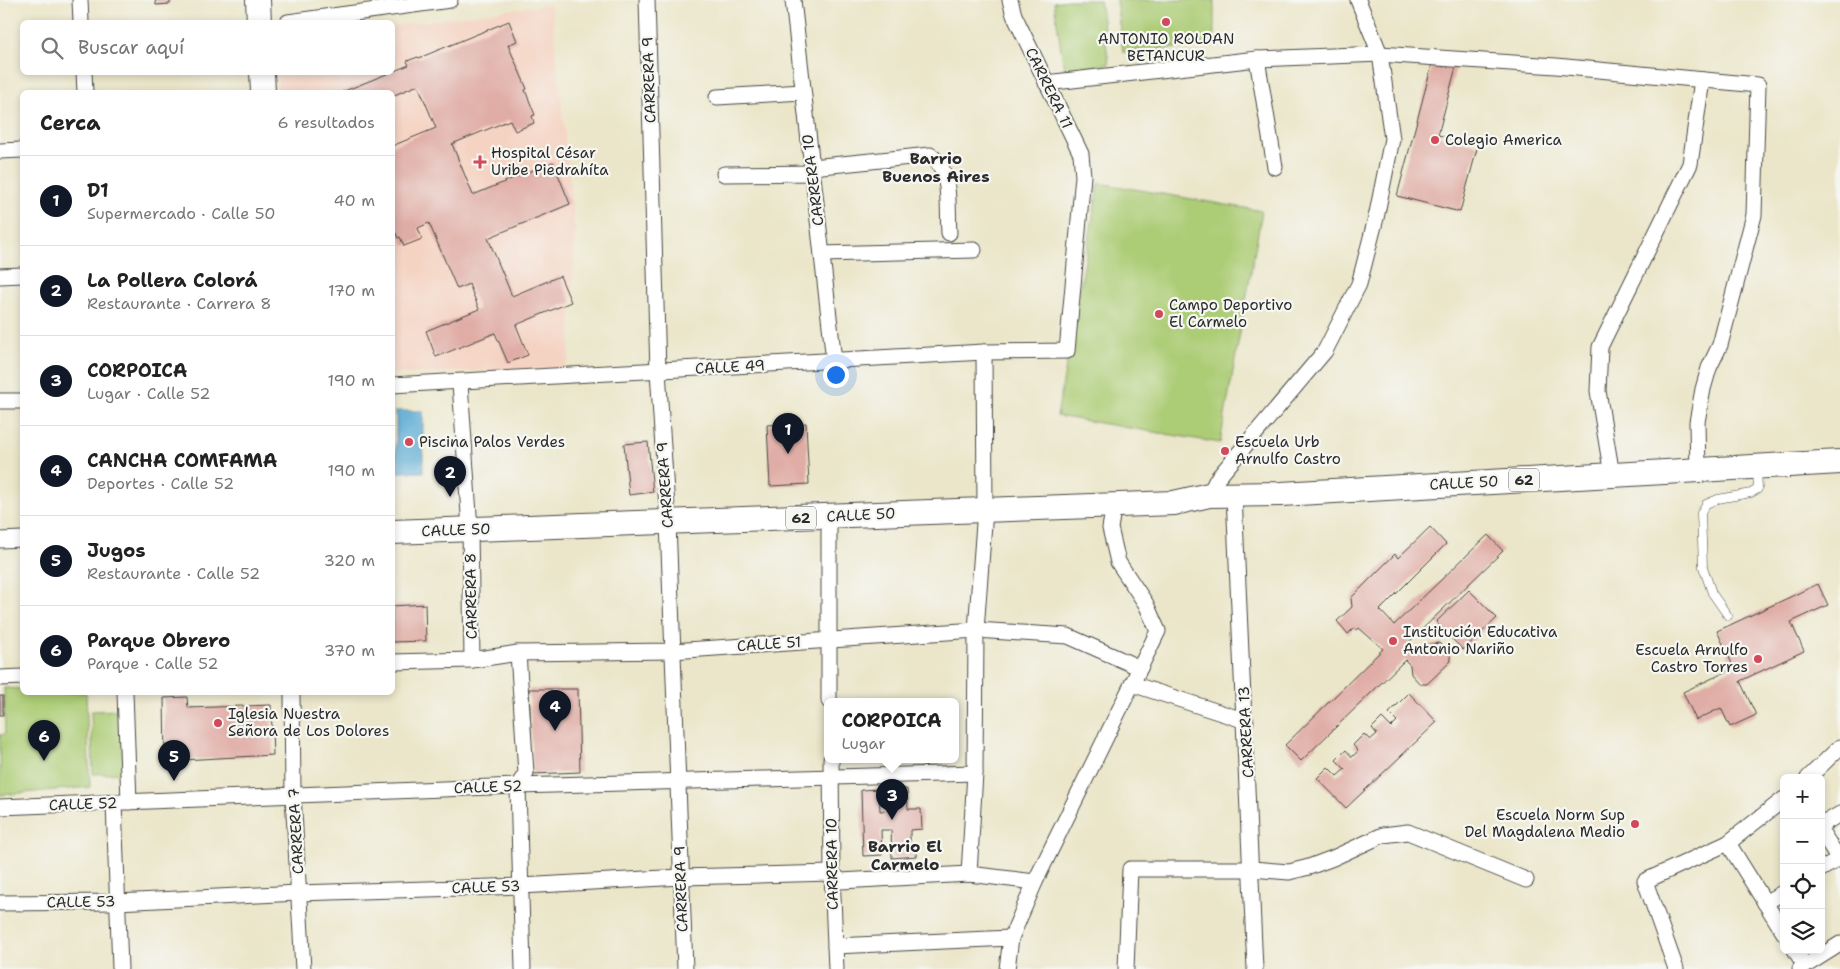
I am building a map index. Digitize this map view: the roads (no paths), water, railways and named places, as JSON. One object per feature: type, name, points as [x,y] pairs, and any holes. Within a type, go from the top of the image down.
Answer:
[{"type":"main road","points":[[258,0],[259,20]]},
{"type":"main road","points":[[262,75],[263,90]]},
{"type":"main road","name":"CALLE 50","points":[[667,516],[829,517],[985,502],[1174,488],[1209,495],[1234,495],[1612,476],[1840,462]]},
{"type":"main road","name":"CALLE 50","points":[[395,532],[470,523],[985,502],[1114,505],[1174,503],[1209,495]]},
{"type":"main road","name":"CALLE 50","points":[[395,518],[470,523]]},
{"type":"street","points":[[80,0],[81,20]]},
{"type":"street","points":[[302,20],[450,0]]},
{"type":"street","name":"CARRERA 9","points":[[647,0],[658,371],[667,516],[685,969]]},
{"type":"street","name":"CARRERA 10","points":[[792,0],[834,361]]},
{"type":"street","name":"CARRERA 11","points":[[1010,0],[1014,15],[1081,154],[1083,176],[1067,351]]},
{"type":"street","points":[[1209,495],[1217,479],[1325,350],[1359,284],[1376,218],[1392,139],[1380,54],[1358,0]]},
{"type":"street","points":[[1046,83],[1257,59],[1380,54],[1556,66],[1758,85],[1754,215],[1720,344],[1709,368],[1703,389],[1697,422],[1698,471]]},
{"type":"street","points":[[1257,59],[1275,167]]},
{"type":"street","points":[[84,75],[85,90]]},
{"type":"street","points":[[1612,476],[1598,391],[1600,346],[1690,164],[1702,80]]},
{"type":"street","points":[[716,97],[803,92]]},
{"type":"street","points":[[0,150],[20,150]]},
{"type":"street","points":[[724,174],[812,170],[930,155],[938,160],[944,173],[949,233]]},
{"type":"street","points":[[822,254],[974,250]]},
{"type":"street","points":[[0,276],[20,275]]},
{"type":"street","name":"CALLE 49","points":[[395,385],[984,352],[1067,351]]},
{"type":"street","points":[[969,874],[975,773],[976,630],[985,502],[984,352]]},
{"type":"street","name":"CARRERA 8","points":[[460,382],[470,523],[472,660]]},
{"type":"street","points":[[0,401],[20,400]]},
{"type":"street","name":"CARRERA 13","points":[[1234,495],[1246,721],[1255,969]]},
{"type":"street","points":[[1007,969],[1011,938],[1035,882],[1158,631],[1146,604],[1118,562],[1110,528],[1114,505]]},
{"type":"street","points":[[829,517],[829,698]]},
{"type":"street","points":[[0,540],[20,539]]},
{"type":"street","name":"CALLE 51","points":[[395,662],[472,660],[518,653],[672,651],[976,630],[1068,636],[1140,668]]},
{"type":"street","points":[[518,653],[526,773],[518,786],[524,969]]},
{"type":"street","points":[[0,678],[20,677]]},
{"type":"street","points":[[1132,684],[1246,721]]},
{"type":"street","points":[[120,969],[117,902],[125,695]]},
{"type":"street","name":"CARRERA 7","points":[[292,695],[294,795],[303,969]]},
{"type":"street","points":[[1812,774],[1840,746]]},
{"type":"street","name":"CARRERA 10","points":[[831,763],[832,873],[836,969]]},
{"type":"street","name":"CALLE 52","points":[[0,807],[676,780],[975,773]]},
{"type":"street","points":[[1676,969],[1645,881],[1728,843],[1780,802]]},
{"type":"street","points":[[1825,823],[1840,814]]},
{"type":"street","points":[[1126,969],[1130,869],[1252,869],[1289,872],[1333,858],[1383,835],[1408,832],[1526,880]]},
{"type":"street","points":[[1825,837],[1839,859],[1825,868]]},
{"type":"street","points":[[1728,843],[1780,927]]},
{"type":"street","name":"CALLE 53","points":[[0,903],[117,902],[298,893],[521,886],[681,877],[832,873],[841,880],[969,874],[1035,882]]},
{"type":"street","points":[[1765,903],[1780,894]]},
{"type":"street","points":[[835,946],[1011,938]]},
{"type":"street","points":[[1796,954],[1802,968],[1840,944]]},
{"type":"lane","points":[[1728,616],[1712,593],[1703,567],[1701,513],[1706,504],[1718,499],[1751,493],[1758,489],[1757,468]]},
{"type":"water","name":"Piscina Palos Verdes","points":[[396,411],[423,411],[423,472],[396,472]]},
{"type":"place","name":"ANTONIO ROLDAN BETANCUR","points":[[1166,22]]},
{"type":"place","name":"Colegio America","points":[[1435,140]]},
{"type":"place","name":"Hospital César Uribe Piedrahíta","points":[[480,162]]},
{"type":"place","name":"Campo Deportivo El Carmelo","points":[[1159,314]]},
{"type":"place","name":"Piscina Palos Verdes","points":[[409,442]]},
{"type":"place","name":"Escuela Urb Arnulfo Castro","points":[[1225,451]]},
{"type":"place","name":"D1","points":[[788,454]]},
{"type":"place","name":"La Pollera Colorá","points":[[450,497]]},
{"type":"place","name":"Institución Educativa Antonio Nariño","points":[[1393,641]]},
{"type":"place","name":"Escuela Arnulfo Castro Torres","points":[[1758,659]]},
{"type":"place","name":"Iglesia Nuestra Señora de Los Dolores","points":[[218,723]]},
{"type":"place","name":"CANCHA COMFAMA","points":[[555,731]]},
{"type":"place","name":"Parque Obrero","points":[[44,761]]},
{"type":"place","name":"Jugos","points":[[174,781]]},
{"type":"place","name":"CORPOICA","points":[[892,820]]},
{"type":"place","name":"Escuela Norm Sup Del Magdalena Medio","points":[[1635,824]]},
{"type":"district","name":"Barrio Buenos Aires","points":[[936,167]]},
{"type":"district","name":"Barrio El Carmelo","points":[[905,855]]}]
